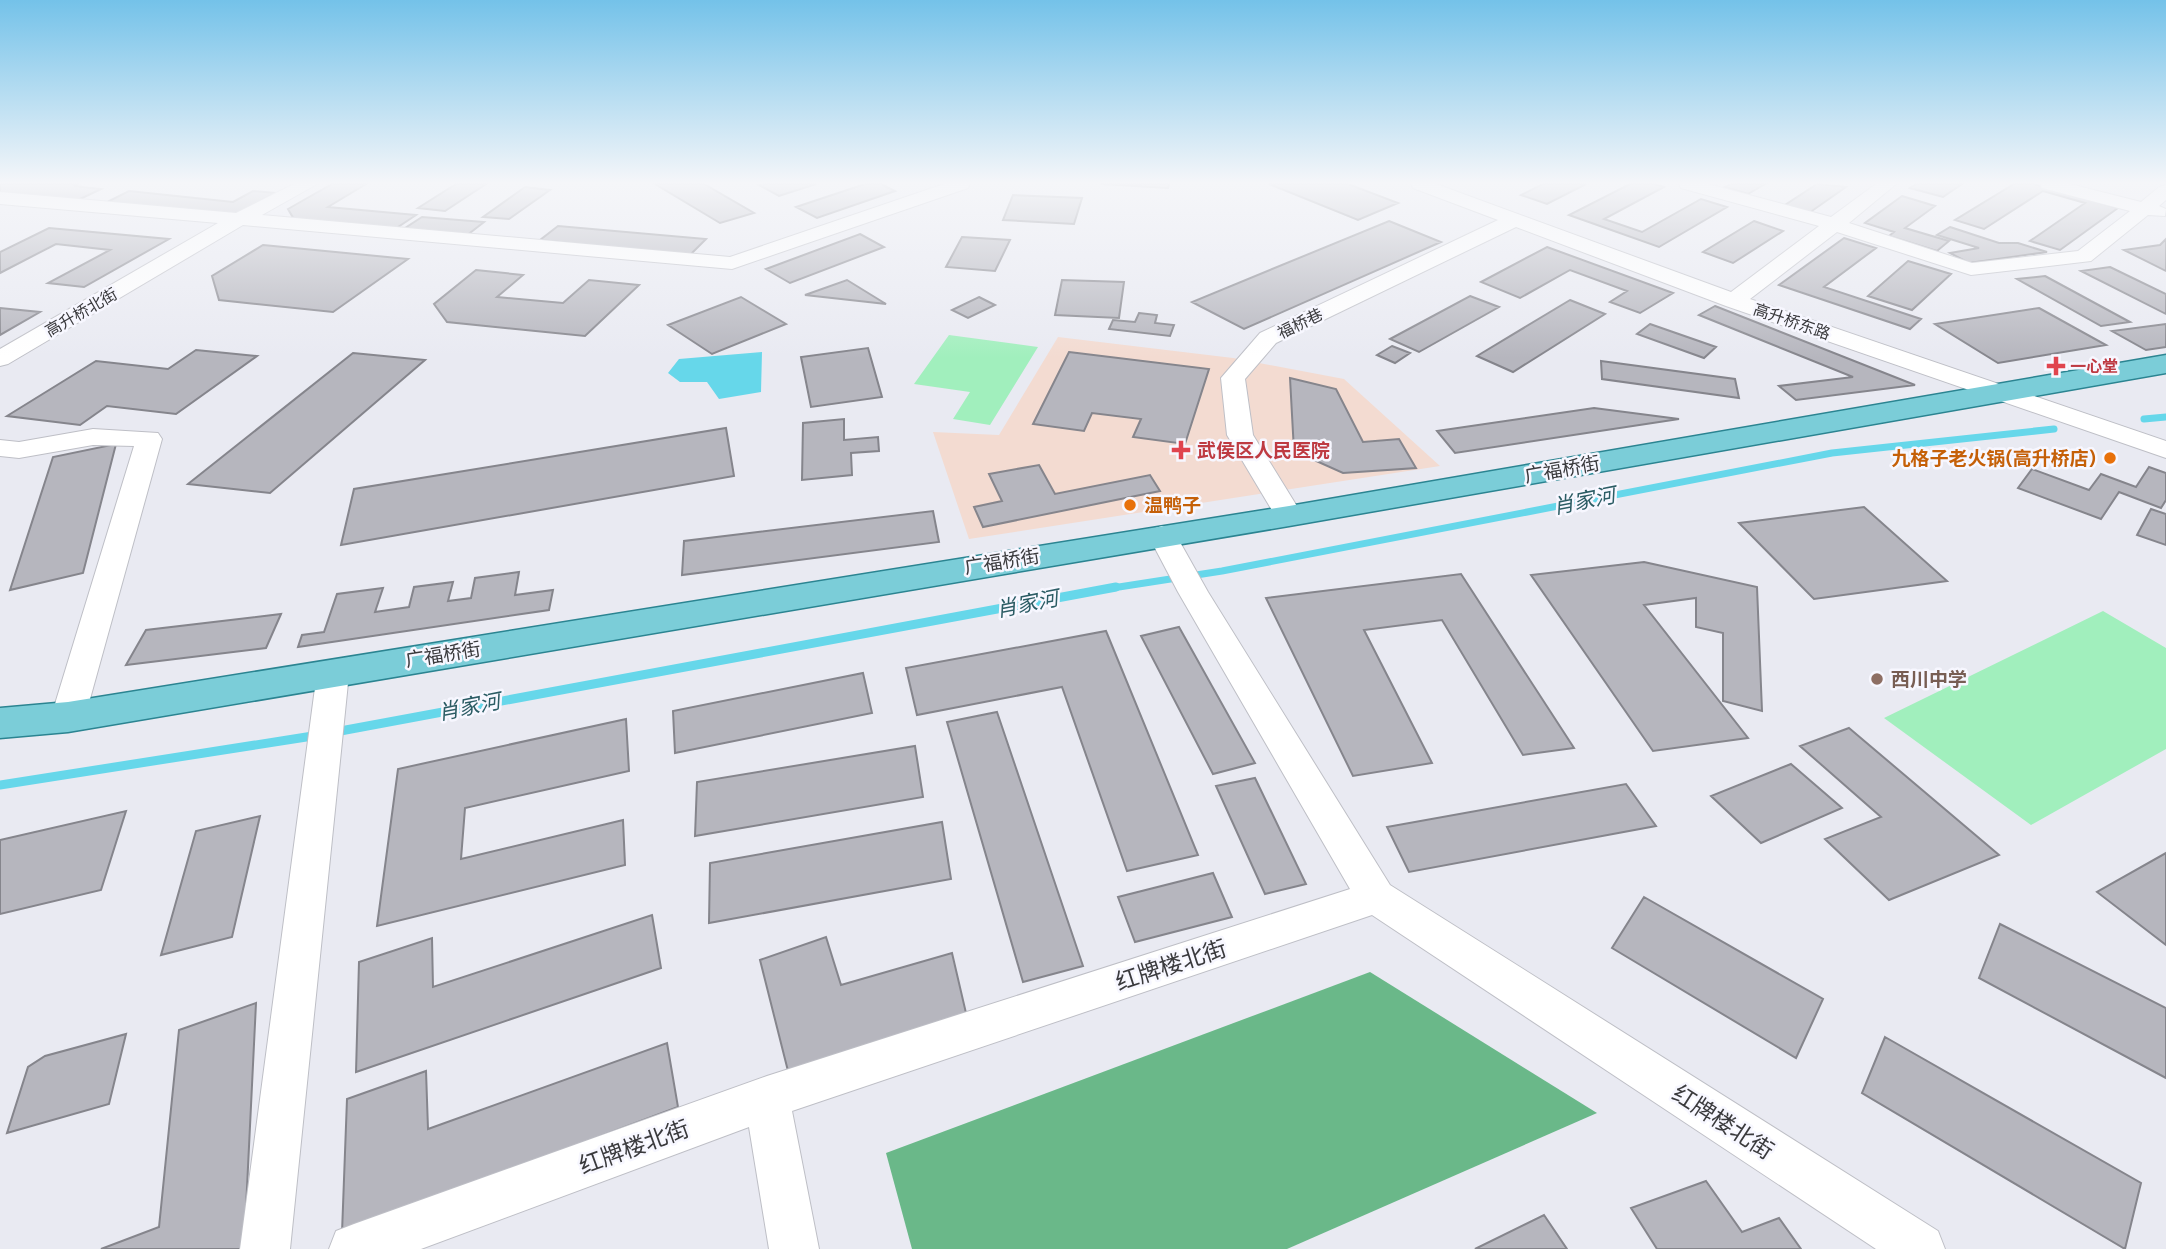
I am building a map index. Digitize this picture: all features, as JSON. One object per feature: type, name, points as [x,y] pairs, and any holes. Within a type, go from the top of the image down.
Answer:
[{"type":"main road","name":"广福桥街","points":[[0,723],[68,717],[333,673],[1170,548],[1289,516],[2166,364]]},
{"type":"street","name":"高升桥北街","points":[[0,359],[200,242]]},
{"type":"street","points":[[494,242],[732,263],[792,242]]},
{"type":"street","name":"福桥巷","points":[[1289,516],[1240,435],[1233,378],[1268,338],[1467,242]]},
{"type":"street","name":"高升桥东路","points":[[1578,242],[1734,301],[2166,450]]},
{"type":"street","points":[[1734,301],[1813,242]]},
{"type":"street","points":[[1889,242],[1971,269],[2084,257],[2103,242]]},
{"type":"street","points":[[0,448],[19,450],[93,437],[149,439],[68,717]]},
{"type":"street","points":[[1170,548],[1193,592],[1376,897]]},
{"type":"street","points":[[265,1249],[328,734],[333,673]]},
{"type":"street","name":"红牌楼北街","points":[[354,1249],[767,1098],[1376,897],[1920,1249]]},
{"type":"street","points":[[767,1098],[794,1249]]},
{"type":"shaded area","name":"武侯区人民医院","points":[[1058,337],[1233,358],[1344,379],[1440,466],[969,539],[933,432],[999,435]]},
{"type":"green space","points":[[949,335],[1038,347],[990,425],[953,419],[970,392],[914,384]]},
{"type":"green space","points":[[2103,611],[2166,648],[2166,749],[2031,825],[1884,718]]},
{"type":"green space","points":[[1370,972],[1597,1113],[1287,1249],[912,1249],[886,1153]]},
{"type":"water","points":[[762,352],[761,392],[719,399],[707,382],[680,382],[668,373],[679,359]]},
{"type":"building","points":[[20,242],[163,242],[84,287],[48,283],[110,250],[56,244],[0,273],[0,252]]},
{"type":"building","points":[[563,242],[703,242],[690,255]]},
{"type":"building","points":[[838,242],[875,242],[884,247],[790,283],[766,269]]},
{"type":"building","points":[[959,242],[1009,242],[995,271],[946,267]]},
{"type":"building","points":[[1337,242],[1440,242],[1244,329],[1192,302]]},
{"type":"building","points":[[1646,242],[1667,242],[1659,247]]},
{"type":"building","points":[[1719,242],[1765,242],[1733,263],[1703,252]]},
{"type":"building","points":[[1838,242],[1858,242],[1876,248],[1824,287],[1921,319],[1910,329],[1779,285]]},
{"type":"building","points":[[1909,242],[1947,242],[1937,251]]},
{"type":"building","points":[[1961,242],[2018,243],[2047,252],[1969,263],[1950,253],[1979,248]]},
{"type":"building","points":[[2034,242],[2071,242],[2060,250]]},
{"type":"building","points":[[2166,242],[2166,271],[2124,250]]},
{"type":"building","points":[[263,245],[408,259],[333,312],[219,300],[212,276]]},
{"type":"building","points":[[1547,247],[1673,293],[1640,313],[1610,302],[1627,291],[1570,270],[1520,298],[1481,282]]},
{"type":"building","points":[[1908,261],[1951,274],[1912,310],[1868,296]]},
{"type":"building","points":[[2110,267],[2166,294],[2166,314],[2081,271]]},
{"type":"building","points":[[476,270],[523,275],[497,297],[563,303],[589,280],[639,285],[585,336],[447,322],[434,304]]},
{"type":"building","points":[[2045,276],[2130,322],[2101,326],[2017,279]]},
{"type":"building","points":[[847,280],[886,304],[805,295]]},
{"type":"building","points":[[1062,280],[1124,282],[1119,318],[1055,315]]},
{"type":"building","points":[[1470,296],[1499,307],[1419,352],[1390,339]]},
{"type":"building","points":[[741,297],[786,324],[712,354],[668,325]]},
{"type":"building","points":[[979,297],[995,305],[968,318],[952,310]]},
{"type":"building","points":[[1570,300],[1605,314],[1513,372],[1477,356]]},
{"type":"building","points":[[1715,306],[1915,385],[1796,400],[1779,386],[1853,377],[1699,315]]},
{"type":"building","points":[[0,308],[40,312],[0,335]]},
{"type":"building","points":[[2039,308],[2106,345],[1998,363],[1935,324]]},
{"type":"building","points":[[1139,313],[1157,315],[1155,323],[1174,325],[1170,336],[1109,329],[1113,320],[1135,322]]},
{"type":"building","points":[[1650,324],[1716,347],[1704,358],[1637,334]]},
{"type":"building","points":[[2166,324],[2166,347],[2146,350],[2112,331]]},
{"type":"building","points":[[1392,346],[1410,353],[1395,363],[1377,355]]},
{"type":"building","points":[[868,348],[882,397],[811,407],[801,357]]},
{"type":"building","points":[[196,350],[257,356],[176,414],[107,406],[80,425],[7,416],[96,361],[168,369]]},
{"type":"building","points":[[1069,352],[1209,369],[1185,444],[1133,437],[1141,419],[1092,413],[1084,431],[1033,424]]},
{"type":"building","points":[[353,353],[425,360],[270,493],[188,484]]},
{"type":"building","points":[[1601,361],[1735,379],[1739,398],[1602,379]]},
{"type":"building","points":[[1290,378],[1336,389],[1363,442],[1399,439],[1416,468],[1343,473],[1294,451]]},
{"type":"building","points":[[1594,408],[1679,419],[1455,453],[1437,431]]},
{"type":"building","points":[[844,419],[844,440],[878,437],[879,451],[851,453],[852,475],[802,480],[803,423]]},
{"type":"building","points":[[726,428],[734,476],[341,545],[354,489]]},
{"type":"building","points":[[116,444],[83,573],[10,590],[53,457]]},
{"type":"building","points":[[1039,465],[1055,494],[1150,475],[1160,491],[983,527],[974,507],[1002,501],[989,474]]},
{"type":"building","points":[[2149,467],[2166,473],[2166,500],[2161,508],[2119,492],[2101,519],[2018,488],[2032,469],[2089,490],[2101,474],[2136,487]]},
{"type":"building","points":[[1864,507],[1947,581],[1814,599],[1739,523]]},
{"type":"building","points":[[2151,509],[2166,514],[2166,545],[2137,535]]},
{"type":"building","points":[[933,511],[939,542],[682,575],[684,541]]},
{"type":"building","points":[[1644,562],[1757,587],[1762,711],[1723,701],[1723,633],[1696,627],[1696,598],[1644,605],[1748,738],[1653,751],[1531,575]]},
{"type":"building","points":[[519,572],[515,595],[553,590],[549,610],[298,647],[302,635],[324,632],[337,594],[383,588],[375,612],[409,607],[414,587],[453,582],[448,601],[471,598],[475,578]]},
{"type":"building","points":[[1461,574],[1574,748],[1523,755],[1442,620],[1364,630],[1432,763],[1353,776],[1266,598]]},
{"type":"building","points":[[281,614],[266,648],[126,665],[146,630]]},
{"type":"building","points":[[1179,627],[1255,763],[1213,774],[1141,636]]},
{"type":"building","points":[[1106,631],[1198,855],[1127,871],[1062,687],[917,715],[906,668]]},
{"type":"building","points":[[863,673],[872,713],[675,753],[673,711]]},
{"type":"building","points":[[997,712],[1083,966],[1023,982],[947,722]]},
{"type":"building","points":[[626,719],[629,771],[465,808],[461,859],[623,820],[625,865],[377,926],[398,769]]},
{"type":"building","points":[[1849,728],[1999,855],[1889,900],[1825,839],[1881,817],[1800,746]]},
{"type":"building","points":[[915,746],[923,797],[695,836],[697,782]]},
{"type":"building","points":[[1791,764],[1842,808],[1761,843],[1711,796]]},
{"type":"building","points":[[1255,778],[1306,884],[1265,894],[1216,786]]},
{"type":"building","points":[[1626,784],[1656,826],[1409,872],[1387,827]]},
{"type":"building","points":[[126,811],[101,890],[0,914],[0,840]]},
{"type":"building","points":[[260,816],[232,937],[161,955],[196,831]]},
{"type":"building","points":[[942,822],[951,879],[709,923],[710,863]]},
{"type":"building","points":[[2166,853],[2166,945],[2097,892]]},
{"type":"building","points":[[1213,873],[1232,917],[1135,942],[1118,897]]},
{"type":"building","points":[[1644,897],[1823,999],[1796,1058],[1612,948]]},
{"type":"building","points":[[652,915],[661,968],[356,1072],[359,962],[432,938],[433,987]]},
{"type":"building","points":[[2000,924],[2166,1008],[2166,1078],[1979,978]]},
{"type":"building","points":[[826,937],[841,985],[952,953],[966,1013],[788,1071],[760,960]]},
{"type":"building","points":[[256,1003],[244,1249],[101,1249],[159,1227],[179,1030]]},
{"type":"building","points":[[126,1034],[109,1104],[7,1133],[28,1067],[45,1056]]},
{"type":"building","points":[[1885,1037],[2141,1183],[2125,1249],[1862,1093]]},
{"type":"building","points":[[667,1043],[678,1107],[342,1233],[347,1099],[426,1071],[428,1129]]},
{"type":"building","points":[[1706,1181],[1742,1232],[1779,1218],[1801,1249],[1657,1249],[1631,1208]]},
{"type":"building","points":[[1544,1215],[1567,1249],[1475,1249]]},
{"type":"waterway","name":"肖家河","points":[[2144,419],[2166,417]]},
{"type":"waterway","name":"肖家河","points":[[1106,589],[1222,571],[1832,453],[2054,429]]},
{"type":"waterway","name":"肖家河","points":[[335,732],[1116,587]]},
{"type":"waterway","name":"肖家河","points":[[0,785],[319,735]]},
{"type":"place","name":"一心堂","points":[[2056,366]]},
{"type":"place","name":"武侯区人民医院","points":[[1181,450]]},
{"type":"place","name":"九格子老火锅(高升桥店)","points":[[2110,458]]},
{"type":"place","name":"温鸭子","points":[[1130,505]]},
{"type":"place","name":"西川中学","points":[[1877,679]]}]
